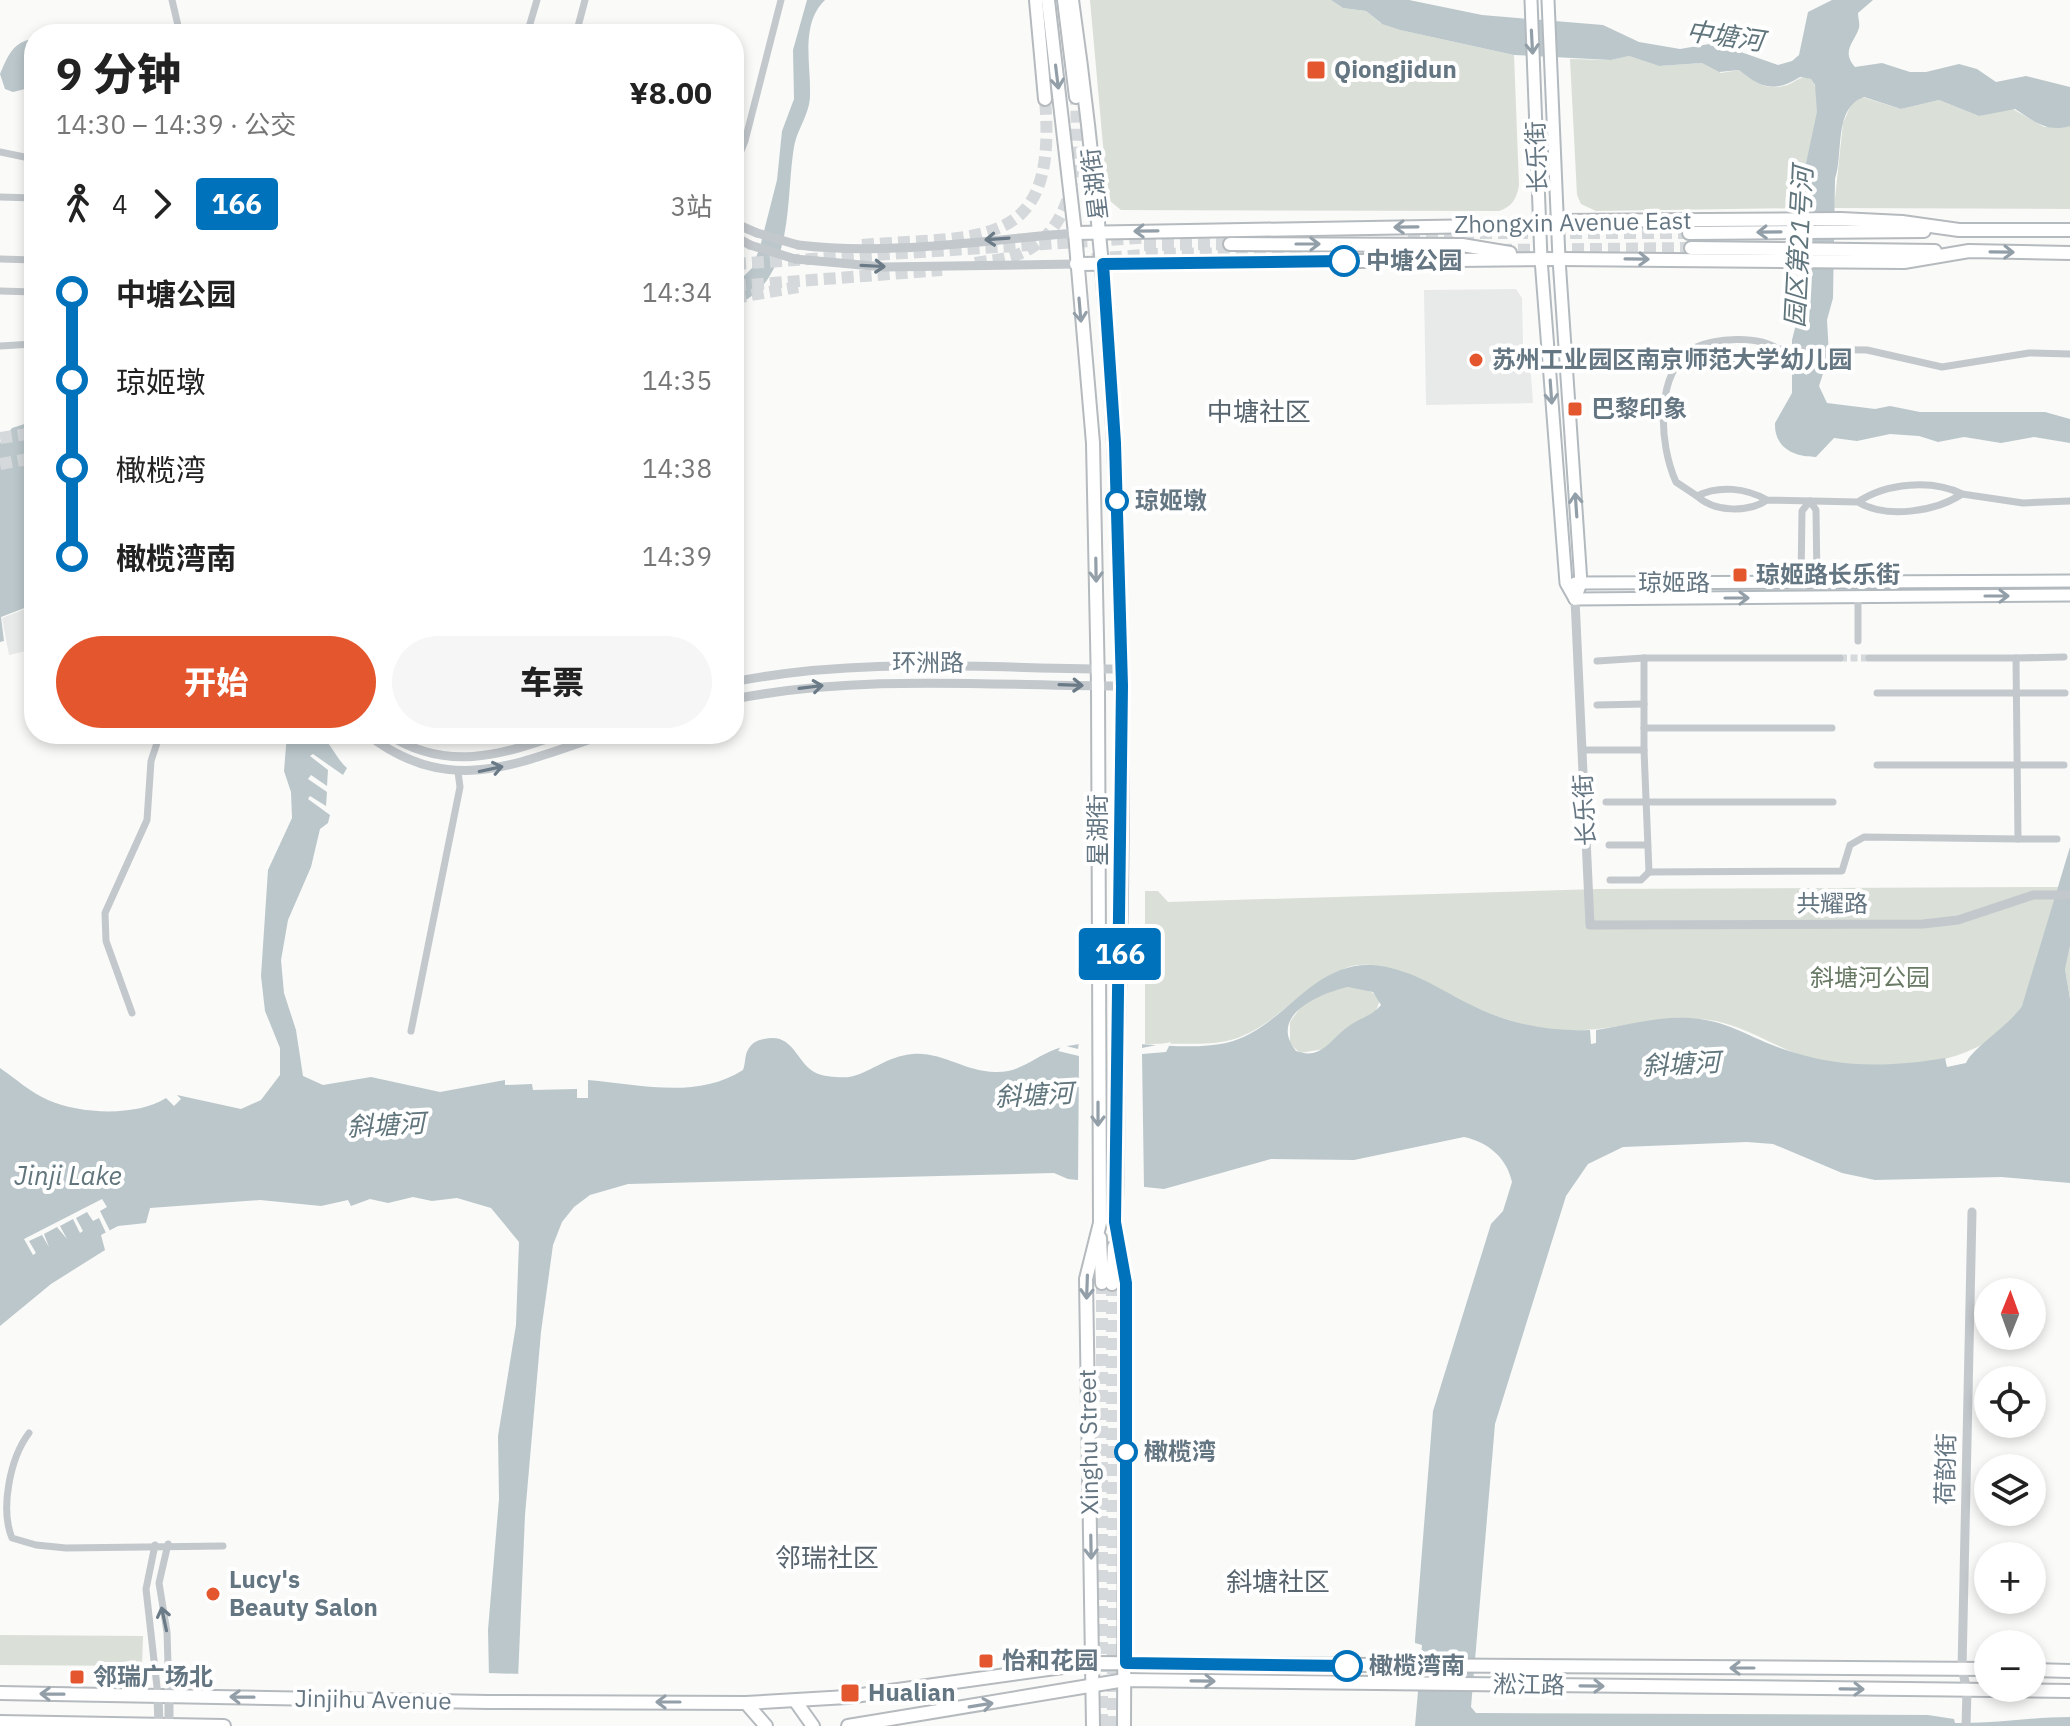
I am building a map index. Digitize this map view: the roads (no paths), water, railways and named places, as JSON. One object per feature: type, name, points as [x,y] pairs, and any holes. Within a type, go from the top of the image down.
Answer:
[{"type":"main road","points":[[1036,0],[1045,99]]},
{"type":"main road","name":"星湖街","points":[[1048,0],[1075,233],[1093,443],[1098,669],[1098,1182]]},
{"type":"main road","points":[[1064,0],[1076,97]]},
{"type":"main road","name":"星湖街","points":[[1072,0],[1101,232],[1115,443],[1122,686],[1117,1185]]},
{"type":"main road","name":"长乐街","points":[[1548,0],[1559,259],[1581,583],[1575,599]]},
{"type":"main road","name":"长乐街","points":[[1531,6],[1541,259],[1566,583],[1575,599]]},
{"type":"main road","name":"Zhongxin Avenue East","points":[[1075,233],[1540,225],[1557,221],[1797,219],[1902,222],[1959,230],[2070,230]]},
{"type":"main road","points":[[1689,233],[1959,230]]},
{"type":"main road","points":[[1230,244],[1462,245],[1541,259]]},
{"type":"main road","points":[[1691,248],[2070,253]]},
{"type":"main road","name":"Zhongxin Avenue East","points":[[1076,264],[1541,259],[1904,262],[1969,251]]},
{"type":"main road","name":"琼姬路","points":[[1566,583],[2070,581]]},
{"type":"main road","name":"琼姬路","points":[[1575,599],[2070,595]]},
{"type":"main road","name":"Xinghu Street","points":[[1098,1182],[1107,1284],[1117,1185]]},
{"type":"main road","name":"Xinghu Street","points":[[1115,1222],[1126,1283],[1126,1663]]},
{"type":"main road","name":"Xinghu Street","points":[[1092,1663],[1086,1279],[1100,1223]]},
{"type":"main road","points":[[1092,1663],[1093,1726]]},
{"type":"main road","name":"淞江路","points":[[796,1702],[1092,1663],[1974,1669]]},
{"type":"main road","points":[[1124,1726],[1126,1663]]},
{"type":"main road","points":[[2046,1670],[2070,1671]]},
{"type":"main road","name":"淞江路","points":[[848,1726],[1125,1680],[2070,1691]]},
{"type":"main road","name":"Jinjihu Avenue","points":[[0,1693],[488,1702],[796,1702]]},
{"type":"main road","points":[[796,1702],[813,1726]]},
{"type":"main road","points":[[746,1703],[766,1726]]},
{"type":"main road","points":[[0,1722],[224,1726]]},
{"type":"street","points":[[172,0],[178,24]]},
{"type":"street","points":[[530,24],[537,0]]},
{"type":"street","points":[[579,24],[585,0]]},
{"type":"street","points":[[744,143],[781,0]]},
{"type":"street","points":[[0,152],[24,157]]},
{"type":"street","points":[[0,197],[24,198]]},
{"type":"street","points":[[744,227],[798,245],[831,249],[1075,233]]},
{"type":"street","points":[[744,242],[795,259],[884,267],[1076,264]]},
{"type":"street","points":[[0,259],[24,260]]},
{"type":"street","points":[[0,291],[24,292]]},
{"type":"street","points":[[1767,500],[1758,506],[1737,509],[1713,504],[1681,488],[1673,475],[1664,410],[1668,384],[1677,361],[1694,348],[1712,341],[1727,340],[1782,349],[1867,350],[1942,367],[2029,353],[2070,354]]},
{"type":"street","points":[[0,346],[24,345]]},
{"type":"street","points":[[1694,348],[1705,356],[1731,358],[1766,356],[1782,349]]},
{"type":"street","points":[[1858,502],[1882,491],[1916,486],[1949,488],[1962,494],[2034,504],[2070,501]]},
{"type":"street","points":[[1697,496],[1732,489],[1756,494],[1767,500],[1858,502],[1880,510],[1917,509],[1951,501],[1962,494]]},
{"type":"street","points":[[1801,582],[1802,511],[1810,501]]},
{"type":"street","points":[[1810,501],[1816,510],[1817,582]]},
{"type":"street","points":[[1858,597],[1858,641]]},
{"type":"street","name":"长乐街","points":[[1575,599],[1590,925]]},
{"type":"street","points":[[1869,658],[2064,657]]},
{"type":"street","points":[[1597,661],[1644,658],[1840,658]]},
{"type":"street","points":[[1610,880],[1645,879],[1649,872],[1644,658]]},
{"type":"street","points":[[2016,658],[2018,839]]},
{"type":"street","name":"环洲路","points":[[744,680],[786,673],[872,667],[1121,669]]},
{"type":"street","name":"环洲路","points":[[744,698],[870,683],[1122,686]]},
{"type":"street","points":[[1877,693],[2065,693]]},
{"type":"street","points":[[1597,705],[1644,704]]},
{"type":"street","points":[[1644,728],[1832,728]]},
{"type":"street","points":[[132,1013],[108,950],[105,913],[147,820],[151,761],[157,744]]},
{"type":"street","points":[[383,744],[412,763],[458,772],[513,763],[574,744]]},
{"type":"street","points":[[406,744],[424,753],[467,759],[486,758],[530,744]]},
{"type":"street","points":[[1582,750],[1644,750]]},
{"type":"street","points":[[1877,765],[2064,765]]},
{"type":"street","points":[[411,1031],[460,787],[458,772]]},
{"type":"street","points":[[1606,802],[1833,802]]},
{"type":"street","points":[[1649,872],[1842,871],[1850,845],[1864,837],[2057,839]]},
{"type":"street","points":[[1609,845],[1647,845]]},
{"type":"street","name":"共耀路","points":[[1590,925],[1923,924],[1958,920],[2033,895],[2070,895]]},
{"type":"street","name":"荷韵街","points":[[1966,1723],[1967,1690],[1962,1669],[1972,1212]]},
{"type":"street","points":[[29,1433],[17,1449],[6,1480],[3,1522],[12,1538],[36,1545],[66,1548],[168,1544],[223,1546]]},
{"type":"street","points":[[164,1725],[167,1632],[159,1583],[168,1544]]},
{"type":"street","points":[[155,1545],[146,1589],[164,1696]]},
{"type":"water","points":[[807,0],[825,0],[817,10],[810,32],[809,102],[794,147],[784,237],[778,259],[768,278],[744,300],[744,276],[752,268],[760,247],[777,180],[782,131],[794,99],[793,50]]},
{"type":"water","points":[[1331,0],[1409,0],[1482,15],[1603,25],[1639,42],[1680,49],[1715,43],[1778,65],[1792,61],[1799,55],[1808,12],[1832,0],[1873,0],[1858,13],[1859,28],[1849,52],[1855,67],[1882,63],[1910,72],[1926,72],[1959,64],[1977,69],[1996,82],[2026,76],[2070,87],[2070,126],[2062,128],[2041,125],[2015,109],[1979,116],[1939,100],[1901,109],[1864,97],[1854,103],[1841,133],[1835,179],[1833,298],[1827,320],[1829,355],[1819,386],[1827,403],[1875,409],[1890,406],[1920,412],[2045,412],[2070,419],[2070,443],[2034,437],[2001,443],[1964,437],[1938,442],[1919,436],[1890,434],[1857,441],[1834,438],[1816,457],[1793,453],[1782,445],[1775,423],[1792,393],[1792,340],[1806,284],[1807,199],[1802,182],[1817,112],[1815,85],[1811,79],[1800,77],[1775,87],[1754,81],[1739,70],[1719,72],[1702,63],[1659,66],[1629,56],[1611,60],[1514,55],[1400,30],[1382,24],[1366,11],[1343,8]]},
{"type":"water","points":[[24,42],[24,89],[13,92],[5,89],[0,74],[9,56]]},
{"type":"water","points":[[24,424],[24,608],[1,617],[4,641],[0,642],[0,443],[12,428]]},
{"type":"water","points":[[286,744],[329,744],[347,768],[343,775],[313,754],[310,756],[328,770],[327,786],[311,775],[308,779],[327,792],[326,806],[310,796],[308,799],[330,815],[328,823],[320,829],[311,867],[288,920],[281,960],[284,993],[296,1030],[303,1076],[323,1085],[371,1077],[440,1092],[505,1080],[505,1085],[532,1084],[533,1090],[577,1089],[577,1098],[588,1098],[588,1080],[667,1088],[706,1085],[743,1070],[746,1053],[752,1044],[774,1038],[788,1044],[816,1073],[842,1077],[856,1075],[895,1058],[913,1054],[934,1056],[984,1071],[1004,1072],[1056,1049],[1076,1045],[1206,1046],[1226,1043],[1264,1025],[1331,974],[1350,967],[1372,965],[1410,974],[1482,1010],[1512,1021],[1542,1028],[1590,1030],[1591,1044],[1596,1043],[1596,1030],[1661,1019],[1687,1018],[1721,1024],[1801,1055],[1842,1063],[1882,1065],[1945,1058],[1947,1067],[1966,1063],[2022,1006],[2070,847],[2070,945],[2065,969],[2070,999],[2070,1183],[2001,1177],[1875,1180],[1842,1173],[1773,1144],[1747,1142],[1623,1147],[1588,1164],[1566,1196],[1495,1424],[1471,1707],[1476,1713],[1928,1715],[1954,1719],[1955,1723],[2070,1717],[2070,1726],[1415,1726],[1422,1645],[1415,1643],[1415,1640],[1433,1411],[1491,1224],[1503,1211],[1512,1182],[1506,1166],[1495,1152],[1464,1137],[1354,1160],[1271,1159],[1164,1189],[1068,1179],[1054,1173],[628,1184],[590,1195],[574,1207],[562,1222],[553,1245],[541,1332],[525,1515],[516,1726],[490,1726],[488,1630],[499,1499],[498,1436],[516,1325],[519,1242],[491,1208],[457,1198],[432,1201],[413,1197],[388,1203],[370,1199],[351,1206],[348,1200],[321,1206],[260,1200],[150,1208],[146,1223],[118,1226],[101,1235],[105,1250],[51,1284],[0,1326],[0,1068],[48,1100],[91,1111],[124,1111],[166,1098],[174,1106],[181,1099],[177,1095],[241,1109],[261,1100],[280,1075],[280,1048],[265,1011],[261,976],[268,870],[292,818],[291,792],[284,771]],"holes":[[[1348,987],[1373,992],[1381,1005],[1319,1051],[1296,1051],[1289,1038],[1288,1027],[1293,1017],[1301,1008],[1324,994]]]},
{"type":"tunnel","points":[[975,263],[1011,257],[1034,246],[1051,231],[1062,212],[1075,167],[1076,97]]},
{"type":"tunnel","points":[[862,245],[977,235],[1004,226],[1025,210],[1039,185],[1046,149],[1045,99]]},
{"type":"tunnel","points":[[1408,233],[1689,233]]},
{"type":"tunnel","points":[[744,263],[1154,237]]},
{"type":"tunnel","points":[[1144,245],[1230,244]]},
{"type":"tunnel","points":[[1500,250],[1691,248]]},
{"type":"tunnel","points":[[1092,259],[1156,254],[1457,251]]},
{"type":"tunnel","points":[[744,285],[942,270]]},
{"type":"tunnel","points":[[744,296],[798,287]]},
{"type":"tunnel","points":[[0,438],[24,434]]},
{"type":"tunnel","points":[[0,464],[24,460]]},
{"type":"tunnel","points":[[1840,658],[1869,658]]},
{"type":"tunnel","points":[[1102,1283],[1102,1726]]},
{"type":"tunnel","points":[[1112,1284],[1113,1726]]},
{"type":"place","name":"Qiongjidun","points":[[1316,70]]},
{"type":"place","name":"中塘公园","points":[[1344,261]]},
{"type":"place","name":"苏州工业园区南京师范大学幼儿园","points":[[1476,360]]},
{"type":"place","name":"巴黎印象","points":[[1575,409]]},
{"type":"place","name":"琼姬墩","points":[[1117,501]]},
{"type":"place","name":"琼姬路长乐街","points":[[1740,575]]},
{"type":"place","name":"橄榄湾","points":[[1126,1452]]},
{"type":"place","name":"Lucy's Beauty Salon","points":[[213,1594]]},
{"type":"place","name":"怡和花园","points":[[986,1661]]},
{"type":"place","name":"橄榄湾南","points":[[1347,1666]]},
{"type":"place","name":"邻瑞广场北","points":[[77,1677]]},
{"type":"place","name":"Hualian","points":[[850,1693]]},
{"type":"district","name":"中塘社区","points":[[1259,412]]},
{"type":"district","name":"邻瑞社区","points":[[827,1558]]},
{"type":"district","name":"斜塘社区","points":[[1278,1582]]},
{"type":"water label","name":"中塘河","points":[[1725,36]]},
{"type":"water label","name":"园区第21号河","points":[[1799,247]]},
{"type":"water label","name":"斜塘河","points":[[1681,1064]]},
{"type":"water label","name":"斜塘河","points":[[1034,1095]]},
{"type":"water label","name":"斜塘河","points":[[386,1125]]},
{"type":"water label","name":"Jinji Lake","points":[[68,1176]]},
{"type":"park label","name":"斜塘河公园","points":[[1870,978]]}]
